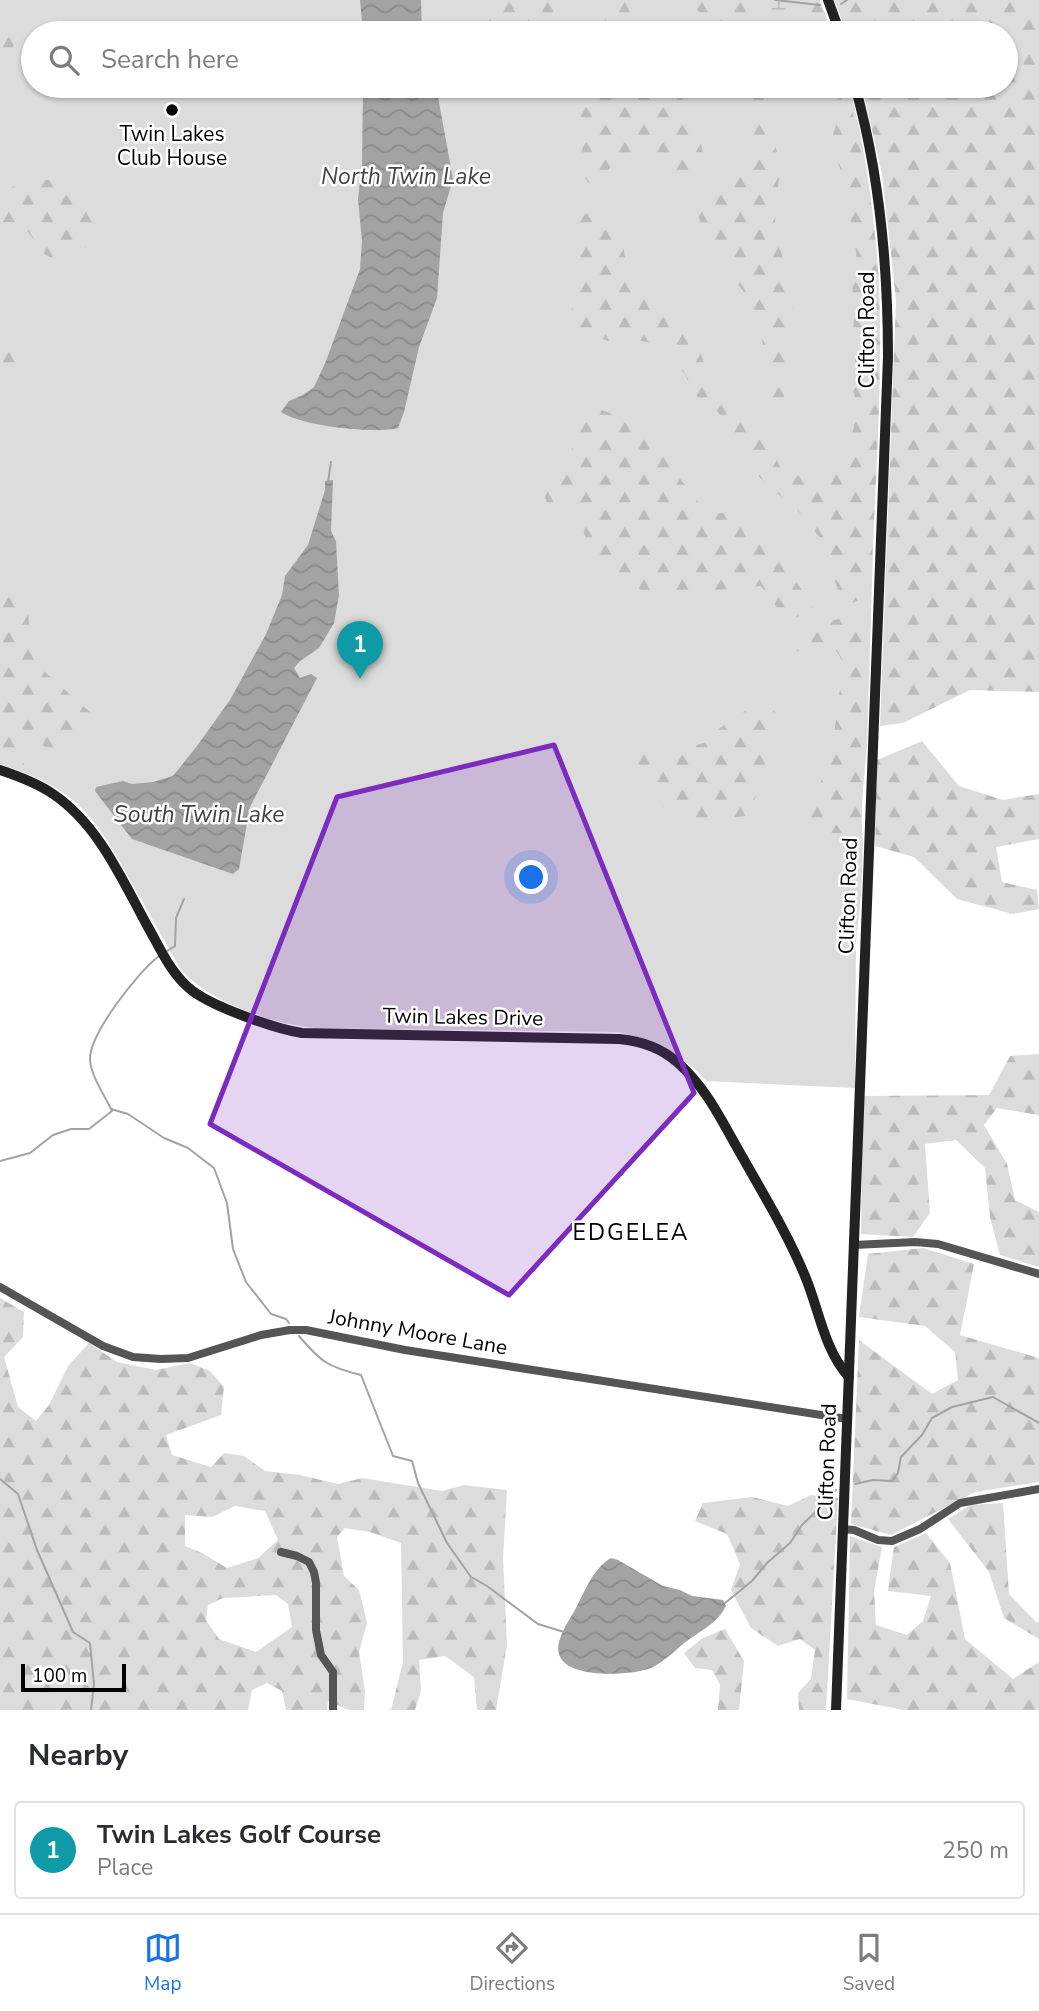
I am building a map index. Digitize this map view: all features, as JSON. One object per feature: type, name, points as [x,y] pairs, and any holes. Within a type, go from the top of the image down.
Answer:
[{"type":"main road","points":[[828,0],[835,21]]},
{"type":"main road","name":"Clifton Road","points":[[836,1710],[888,357],[888,309],[882,222],[858,98]]},
{"type":"main road","name":"Twin Lakes Drive","points":[[0,770],[44,788],[80,816],[107,854],[167,961],[183,982],[204,999],[287,1030],[337,1034],[619,1039],[642,1043],[663,1052],[692,1076],[713,1103],[792,1247],[835,1359],[849,1377]]},
{"type":"street","points":[[854,1245],[915,1242],[939,1244],[1039,1274]]},
{"type":"street","name":"Johnny Moore Lane","points":[[0,1287],[103,1346],[133,1357],[162,1360],[188,1358],[261,1335],[290,1330],[306,1331],[405,1350],[848,1419]]},
{"type":"street","points":[[844,1529],[854,1530],[878,1540],[892,1541],[920,1529],[960,1503],[1039,1489]]},
{"type":"street","points":[[281,1552],[309,1562],[314,1572],[316,1630],[321,1655],[332,1672],[333,1710]]},
{"type":"highlighted area","points":[[554,745],[694,1093],[509,1295],[210,1124],[337,797]]},
{"type":"green space","points":[[0,0],[817,0],[825,21],[21,21],[21,98],[852,98],[872,204],[880,324],[867,745],[861,811],[861,896],[856,942],[855,1088],[706,1081],[677,1055],[655,1043],[618,1032],[317,1028],[281,1022],[242,1009],[206,990],[179,967],[115,854],[85,812],[68,796],[49,784],[0,764]]},
{"type":"green space","points":[[475,0],[547,0],[557,12],[558,21],[480,21]]},
{"type":"green space","points":[[586,0],[624,0],[634,21],[599,21]]},
{"type":"green space","points":[[687,0],[748,0],[752,21],[708,21]]},
{"type":"green space","points":[[748,0],[791,0],[794,19],[761,12]]},
{"type":"green space","points":[[796,0],[820,0],[828,21],[800,21]]},
{"type":"green space","points":[[834,0],[1039,0],[1039,692],[970,690],[903,723],[880,726],[896,300],[882,174],[865,98],[1018,98],[1018,21],[842,21]]},
{"type":"green space","points":[[0,26],[19,39],[21,45],[13,46],[11,56],[0,65]]},
{"type":"green space","points":[[578,98],[682,98],[702,147],[704,164],[700,173],[688,186],[643,159],[621,157],[609,169],[604,185],[589,183],[579,170],[583,128]]},
{"type":"green space","points":[[742,98],[764,98],[763,115],[771,128],[780,164],[774,235],[794,285],[787,395],[770,405],[762,339],[751,300],[732,278],[701,225],[697,209],[702,193],[717,180],[740,176],[746,164],[750,131]]},
{"type":"green space","points":[[837,98],[849,98],[872,210],[880,324],[871,586],[857,601],[844,606],[834,579],[829,549],[800,513],[759,477],[750,456],[736,435],[712,405],[693,394],[685,374],[667,353],[655,344],[638,340],[608,341],[581,332],[571,318],[574,284],[573,217],[595,215],[606,222],[620,239],[627,275],[632,284],[643,293],[681,312],[692,322],[708,372],[724,400],[734,408],[771,424],[775,454],[782,469],[798,476],[842,464],[854,427],[855,397],[851,383],[857,351],[853,338],[852,285],[857,260],[853,226],[844,209],[845,182],[832,146],[832,137],[841,111]]},
{"type":"green space","points":[[47,180],[67,186],[81,204],[107,219],[90,243],[76,254],[52,258],[44,254],[21,226],[12,222],[0,223],[0,191]]},
{"type":"green space","points":[[14,333],[21,340],[20,352],[0,398],[0,347]]},
{"type":"green space","points":[[592,407],[616,415],[632,416],[651,426],[677,475],[708,514],[730,514],[750,528],[788,571],[813,608],[797,617],[780,612],[761,586],[651,596],[592,560],[574,499],[547,503],[541,482],[568,457],[574,439],[574,418],[579,408]]},
{"type":"green space","points":[[0,577],[14,586],[28,609],[31,651],[45,672],[92,714],[81,738],[62,756],[30,738],[20,754],[26,769],[0,761]]},
{"type":"green space","points":[[842,618],[870,620],[861,834],[832,833],[812,825],[810,814],[816,806],[825,763],[832,749],[843,665],[835,649],[822,644],[791,654],[786,649],[802,632]]},
{"type":"green space","points":[[752,706],[769,707],[778,715],[773,743],[761,775],[751,815],[704,820],[679,818],[663,807],[641,785],[635,769],[637,748],[686,748],[704,743],[720,728]]},
{"type":"green space","points":[[922,741],[959,786],[1003,800],[1039,794],[1039,839],[996,847],[1002,882],[1037,890],[1039,909],[1013,914],[957,899],[914,857],[875,846],[877,760]]},
{"type":"green space","points":[[1039,1054],[1039,1115],[997,1108],[984,1125],[1007,1164],[1015,1200],[1039,1212],[1039,1267],[1000,1255],[990,1217],[985,1168],[956,1140],[925,1144],[930,1213],[913,1237],[861,1234],[863,1096],[989,1095],[1010,1056]]},
{"type":"green space","points":[[923,1248],[974,1264],[960,1335],[1039,1358],[1039,1482],[975,1492],[891,1535],[851,1524],[859,1340],[932,1394],[958,1380],[955,1352],[925,1326],[859,1317],[868,1254]]},
{"type":"green space","points":[[0,1298],[24,1312],[23,1337],[4,1357],[18,1407],[36,1421],[49,1405],[68,1366],[89,1343],[117,1362],[156,1370],[190,1363],[210,1371],[224,1387],[221,1415],[166,1435],[172,1455],[211,1467],[224,1453],[244,1456],[265,1471],[300,1475],[338,1484],[362,1478],[442,1491],[464,1485],[507,1490],[503,1558],[507,1645],[496,1710],[477,1710],[474,1677],[445,1656],[419,1660],[421,1691],[415,1710],[391,1710],[403,1662],[401,1543],[370,1532],[345,1528],[337,1537],[344,1576],[359,1590],[367,1623],[359,1652],[365,1691],[364,1710],[349,1710],[328,1701],[327,1710],[286,1710],[282,1691],[267,1683],[252,1690],[248,1710],[0,1710]],"holes":[[[235,1506],[265,1511],[278,1540],[258,1558],[227,1568],[185,1546],[185,1515],[212,1517]],[[276,1595],[288,1604],[292,1627],[256,1652],[219,1639],[206,1620],[208,1605],[223,1598]]]},
{"type":"green space","points":[[811,1495],[838,1498],[826,1710],[799,1710],[798,1693],[811,1679],[815,1650],[800,1639],[778,1646],[751,1628],[731,1590],[740,1564],[727,1534],[695,1521],[703,1503],[752,1497],[788,1506]]},
{"type":"green space","points":[[1003,1503],[1009,1594],[1039,1622],[1039,1639],[1004,1618],[989,1572],[948,1519],[970,1505]]},
{"type":"green space","points":[[926,1533],[950,1563],[965,1639],[1013,1679],[1039,1662],[1039,1710],[904,1710],[847,1699],[850,1536],[882,1547],[874,1591],[876,1625],[907,1635],[923,1621],[931,1596],[888,1591],[894,1547]]},
{"type":"green space","points":[[725,1629],[744,1661],[739,1710],[718,1710],[720,1685],[712,1670],[695,1668],[684,1653],[703,1638]]},
{"type":"water","points":[[360,0],[421,0],[422,21],[362,21]]},
{"type":"water","name":"North Twin Lake","points":[[363,98],[438,98],[453,179],[443,213],[437,298],[419,347],[398,428],[387,430],[320,425],[281,412],[289,401],[314,387],[360,269],[362,241],[358,199],[362,165]]},
{"type":"water","name":"South Twin Lake","points":[[333,480],[331,531],[336,541],[339,595],[334,623],[319,648],[294,668],[300,678],[311,674],[317,678],[250,807],[239,869],[233,874],[132,839],[95,791],[96,787],[123,781],[132,784],[153,782],[173,776],[197,746],[230,700],[266,634],[282,595],[285,576],[308,545],[325,490],[325,481]]},
{"type":"water","points":[[611,1558],[663,1586],[692,1596],[723,1600],[726,1606],[711,1624],[653,1667],[617,1674],[587,1672],[574,1668],[564,1662],[559,1654],[560,1638],[594,1574]]},
{"type":"waterway","points":[[775,0],[820,5]]},
{"type":"waterway","points":[[841,4],[847,0]]},
{"type":"waterway","points":[[328,482],[331,462]]},
{"type":"waterway","points":[[167,951],[175,946],[176,918],[184,899]]},
{"type":"waterway","points":[[0,1161],[30,1153],[53,1135],[71,1129],[89,1129],[112,1111],[93,1073],[90,1060],[92,1049],[97,1035],[116,1004],[139,975],[159,956]]},
{"type":"waterway","points":[[111,1109],[128,1114],[164,1138],[188,1148],[214,1168],[227,1203],[233,1249],[246,1282],[271,1314],[286,1319],[289,1323]]},
{"type":"waterway","points":[[299,1336],[326,1362],[361,1375],[393,1456],[412,1461],[418,1483],[447,1543],[471,1577],[538,1624],[564,1632]]},
{"type":"waterway","points":[[855,1484],[873,1480],[892,1481],[898,1473],[901,1457],[922,1435],[932,1418],[952,1407],[993,1397],[1039,1423]]},
{"type":"waterway","points":[[0,1479],[18,1494],[37,1550],[73,1632],[90,1643],[94,1684],[91,1710]]},
{"type":"waterway","points":[[725,1603],[752,1581],[767,1563],[790,1543],[802,1525],[836,1490]]},
{"type":"place","name":"Twin Lakes Club House","points":[[172,110]]},
{"type":"place","name":"Twin Lakes Golf Course","points":[[360,679]]},
{"type":"district","name":"EDGELEA","points":[[631,1232]]}]
